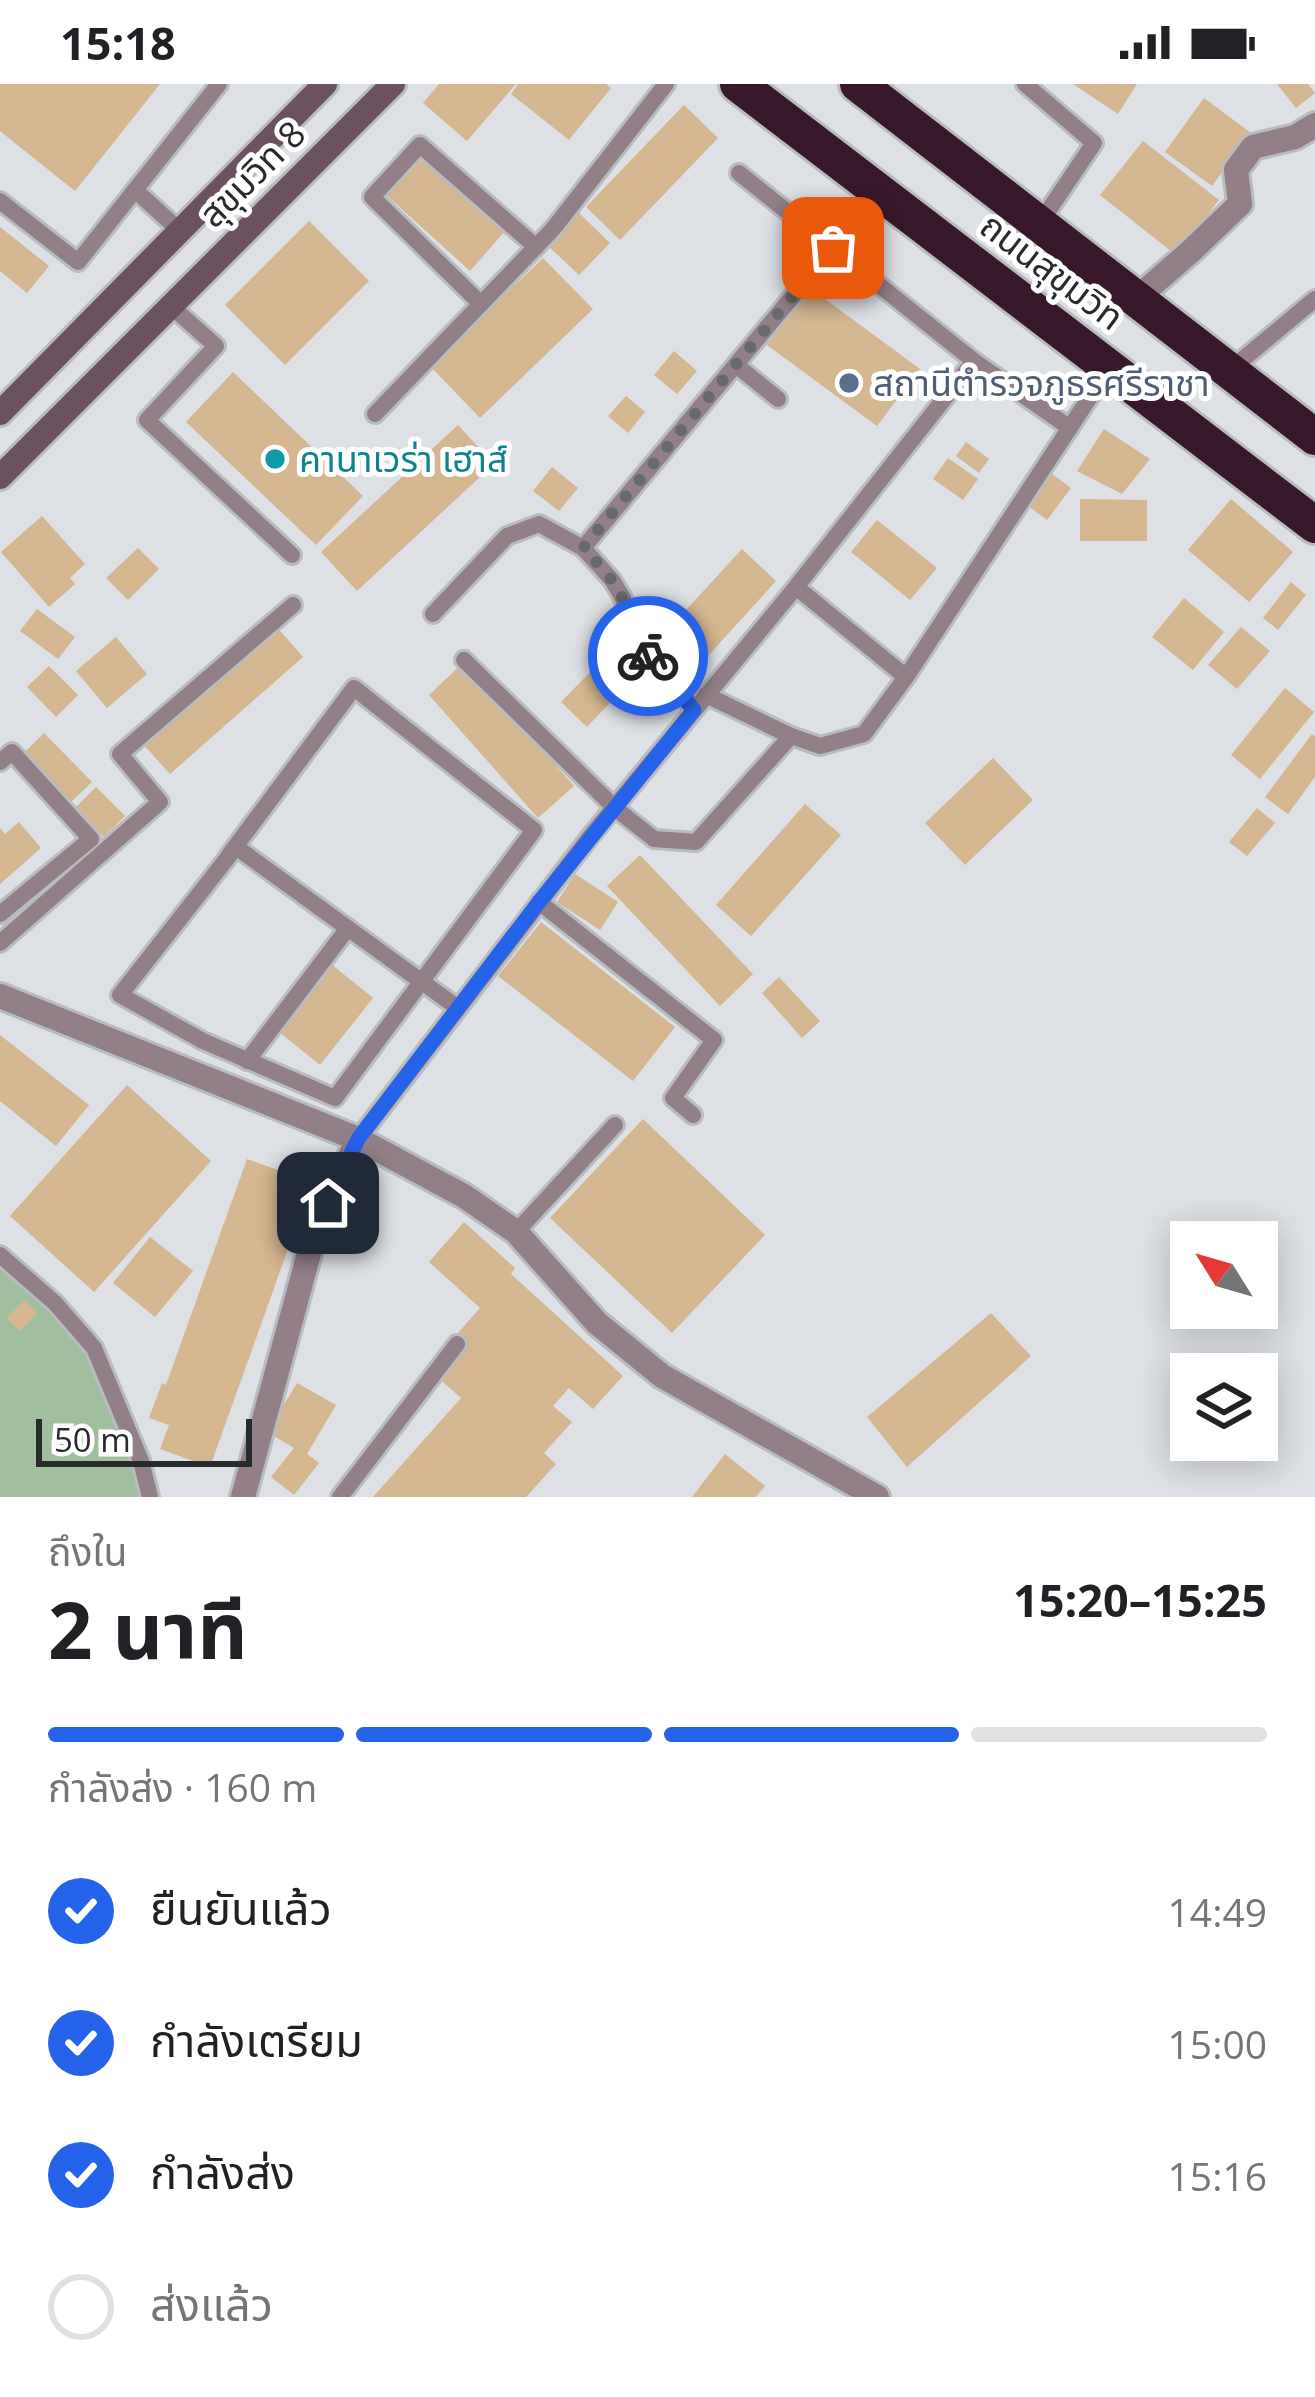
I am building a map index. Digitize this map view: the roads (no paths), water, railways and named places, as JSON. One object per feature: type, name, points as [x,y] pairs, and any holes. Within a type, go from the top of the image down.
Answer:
[{"type":"highway","name":"ถนนสุขุมวิท","points":[[738,84],[1315,525]]},
{"type":"highway","name":"ถนนสุขุมวิท","points":[[858,84],[1315,437]]},
{"type":"main road","name":"สุขุมวิท 8","points":[[0,413],[326,84]]},
{"type":"main road","name":"สุขุมวิท 8","points":[[0,477],[393,84]]},
{"type":"main road","points":[[180,231],[213,263]]},
{"type":"street","points":[[1136,298],[1240,204],[1236,170],[1253,147],[1295,137],[1315,125]]},
{"type":"street","points":[[0,996],[358,1139],[464,1196],[516,1232],[598,1323],[662,1376],[877,1497]]},
{"type":"street","points":[[243,1497],[314,1235],[358,1139]]},
{"type":"lane","points":[[0,201],[78,262],[219,84]]},
{"type":"lane","points":[[375,414],[553,229],[666,84]]},
{"type":"lane","points":[[1025,84],[1094,143],[1039,224]]},
{"type":"lane","points":[[481,304],[372,197],[420,145],[536,247]]},
{"type":"lane","points":[[739,173],[974,361],[1070,428]]},
{"type":"lane","points":[[135,190],[180,231]]},
{"type":"lane","points":[[583,548],[878,191]]},
{"type":"lane","points":[[1229,371],[1315,299]]},
{"type":"lane","points":[[172,307],[216,346],[147,420],[292,555]]},
{"type":"lane","points":[[358,1139],[539,902],[974,361]]},
{"type":"lane","points":[[736,364],[778,399]]},
{"type":"lane","points":[[433,614],[507,536],[538,524],[583,548],[623,598],[646,654],[700,702],[820,746],[864,734],[907,677],[1109,368]]},
{"type":"lane","points":[[796,587],[907,677]]},
{"type":"lane","points":[[0,943],[160,802],[120,754],[293,605]]},
{"type":"lane","points":[[464,660],[615,808],[654,839],[696,842],[791,736]]},
{"type":"lane","points":[[355,688],[534,830],[422,982],[334,1098],[203,1041],[120,995],[355,688]]},
{"type":"lane","points":[[0,762],[12,752],[91,839],[0,914]]},
{"type":"lane","points":[[229,855],[236,847],[458,1008]]},
{"type":"lane","points":[[539,902],[714,1040],[673,1098],[693,1115]]},
{"type":"lane","points":[[247,1061],[348,928]]},
{"type":"lane","points":[[516,1232],[615,1125]]},
{"type":"lane","points":[[0,1256],[55,1303],[94,1348],[141,1461],[150,1497]]},
{"type":"lane","points":[[340,1497],[457,1345]]},
{"type":"place","name":"สถานีตำรวจภูธรศรีราชา","points":[[849,383]]},
{"type":"place","name":"คานาเวร่า เฮาส์","points":[[275,459]]}]
